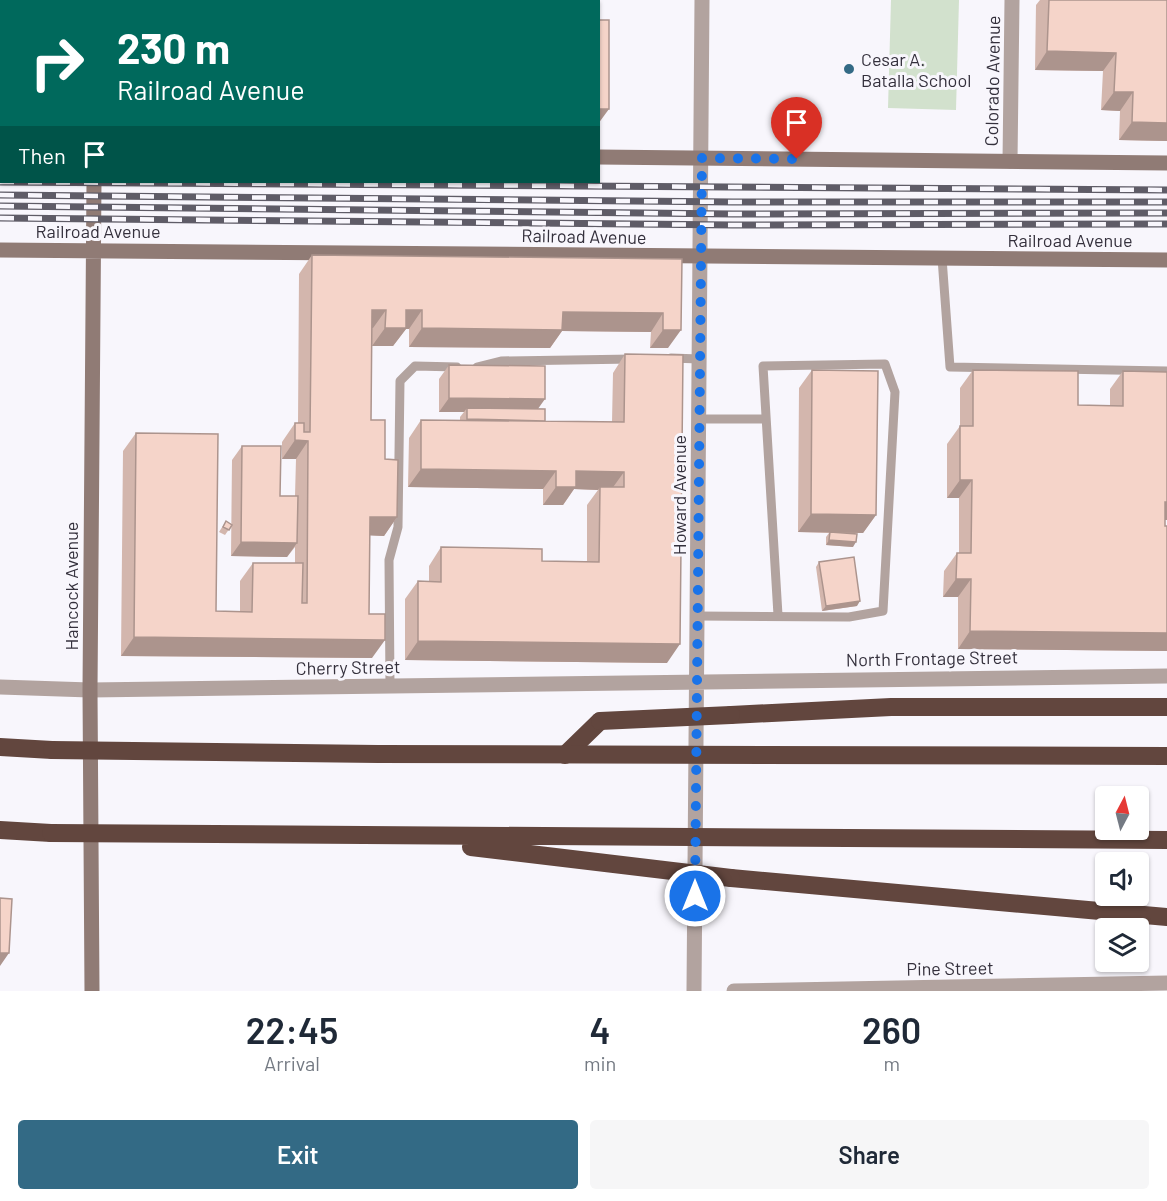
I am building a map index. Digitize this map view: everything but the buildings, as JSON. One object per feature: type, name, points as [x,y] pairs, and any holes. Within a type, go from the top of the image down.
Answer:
[{"type":"highway","points":[[565,755],[600,721],[891,707],[1167,707]]},
{"type":"highway","points":[[0,747],[52,750],[565,755],[1167,756]]},
{"type":"highway","points":[[0,830],[51,833],[401,837],[1167,840]]},
{"type":"highway","points":[[401,837],[584,862],[731,878],[1167,917]]},
{"type":"street","name":"Howard Avenue","points":[[694,991],[702,0]]},
{"type":"street","name":"Colorado Avenue","points":[[1011,161],[1012,0]]},
{"type":"street","points":[[600,157],[1167,163]]},
{"type":"street","name":"Hancock Avenue","points":[[92,991],[90,690],[94,183]]},
{"type":"street","name":"Railroad Avenue","points":[[0,250],[1167,260]]},
{"type":"street","name":"North Frontage Street","points":[[697,682],[1167,676]]},
{"type":"street","name":"Cherry Street","points":[[0,687],[90,690],[697,682]]},
{"type":"street","name":"Pine Street","points":[[734,991],[1167,983]]},
{"type":"lane","points":[[942,258],[950,368],[1167,371]]},
{"type":"lane","points":[[390,686],[389,560],[398,527],[400,381],[415,366],[485,367],[501,362],[647,358]]},
{"type":"lane","points":[[658,358],[699,359]]},
{"type":"lane","points":[[697,616],[849,616],[883,611],[895,392],[885,364],[763,366],[778,615]]},
{"type":"lane","points":[[699,419],[766,419]]},
{"type":"green space","points":[[891,0],[959,0],[956,110],[888,108]]},
{"type":"railway","points":[[146,183],[1167,190]]},
{"type":"railway","points":[[0,195],[733,202],[1167,202]]},
{"type":"railway","points":[[0,206],[733,214],[1167,213]]},
{"type":"railway","points":[[0,218],[733,225],[1167,224]]},
{"type":"place","name":"Cesar A. Batalla School","points":[[849,69]]},
{"type":"route","points":[[695,896],[702,158],[797,159]]}]
